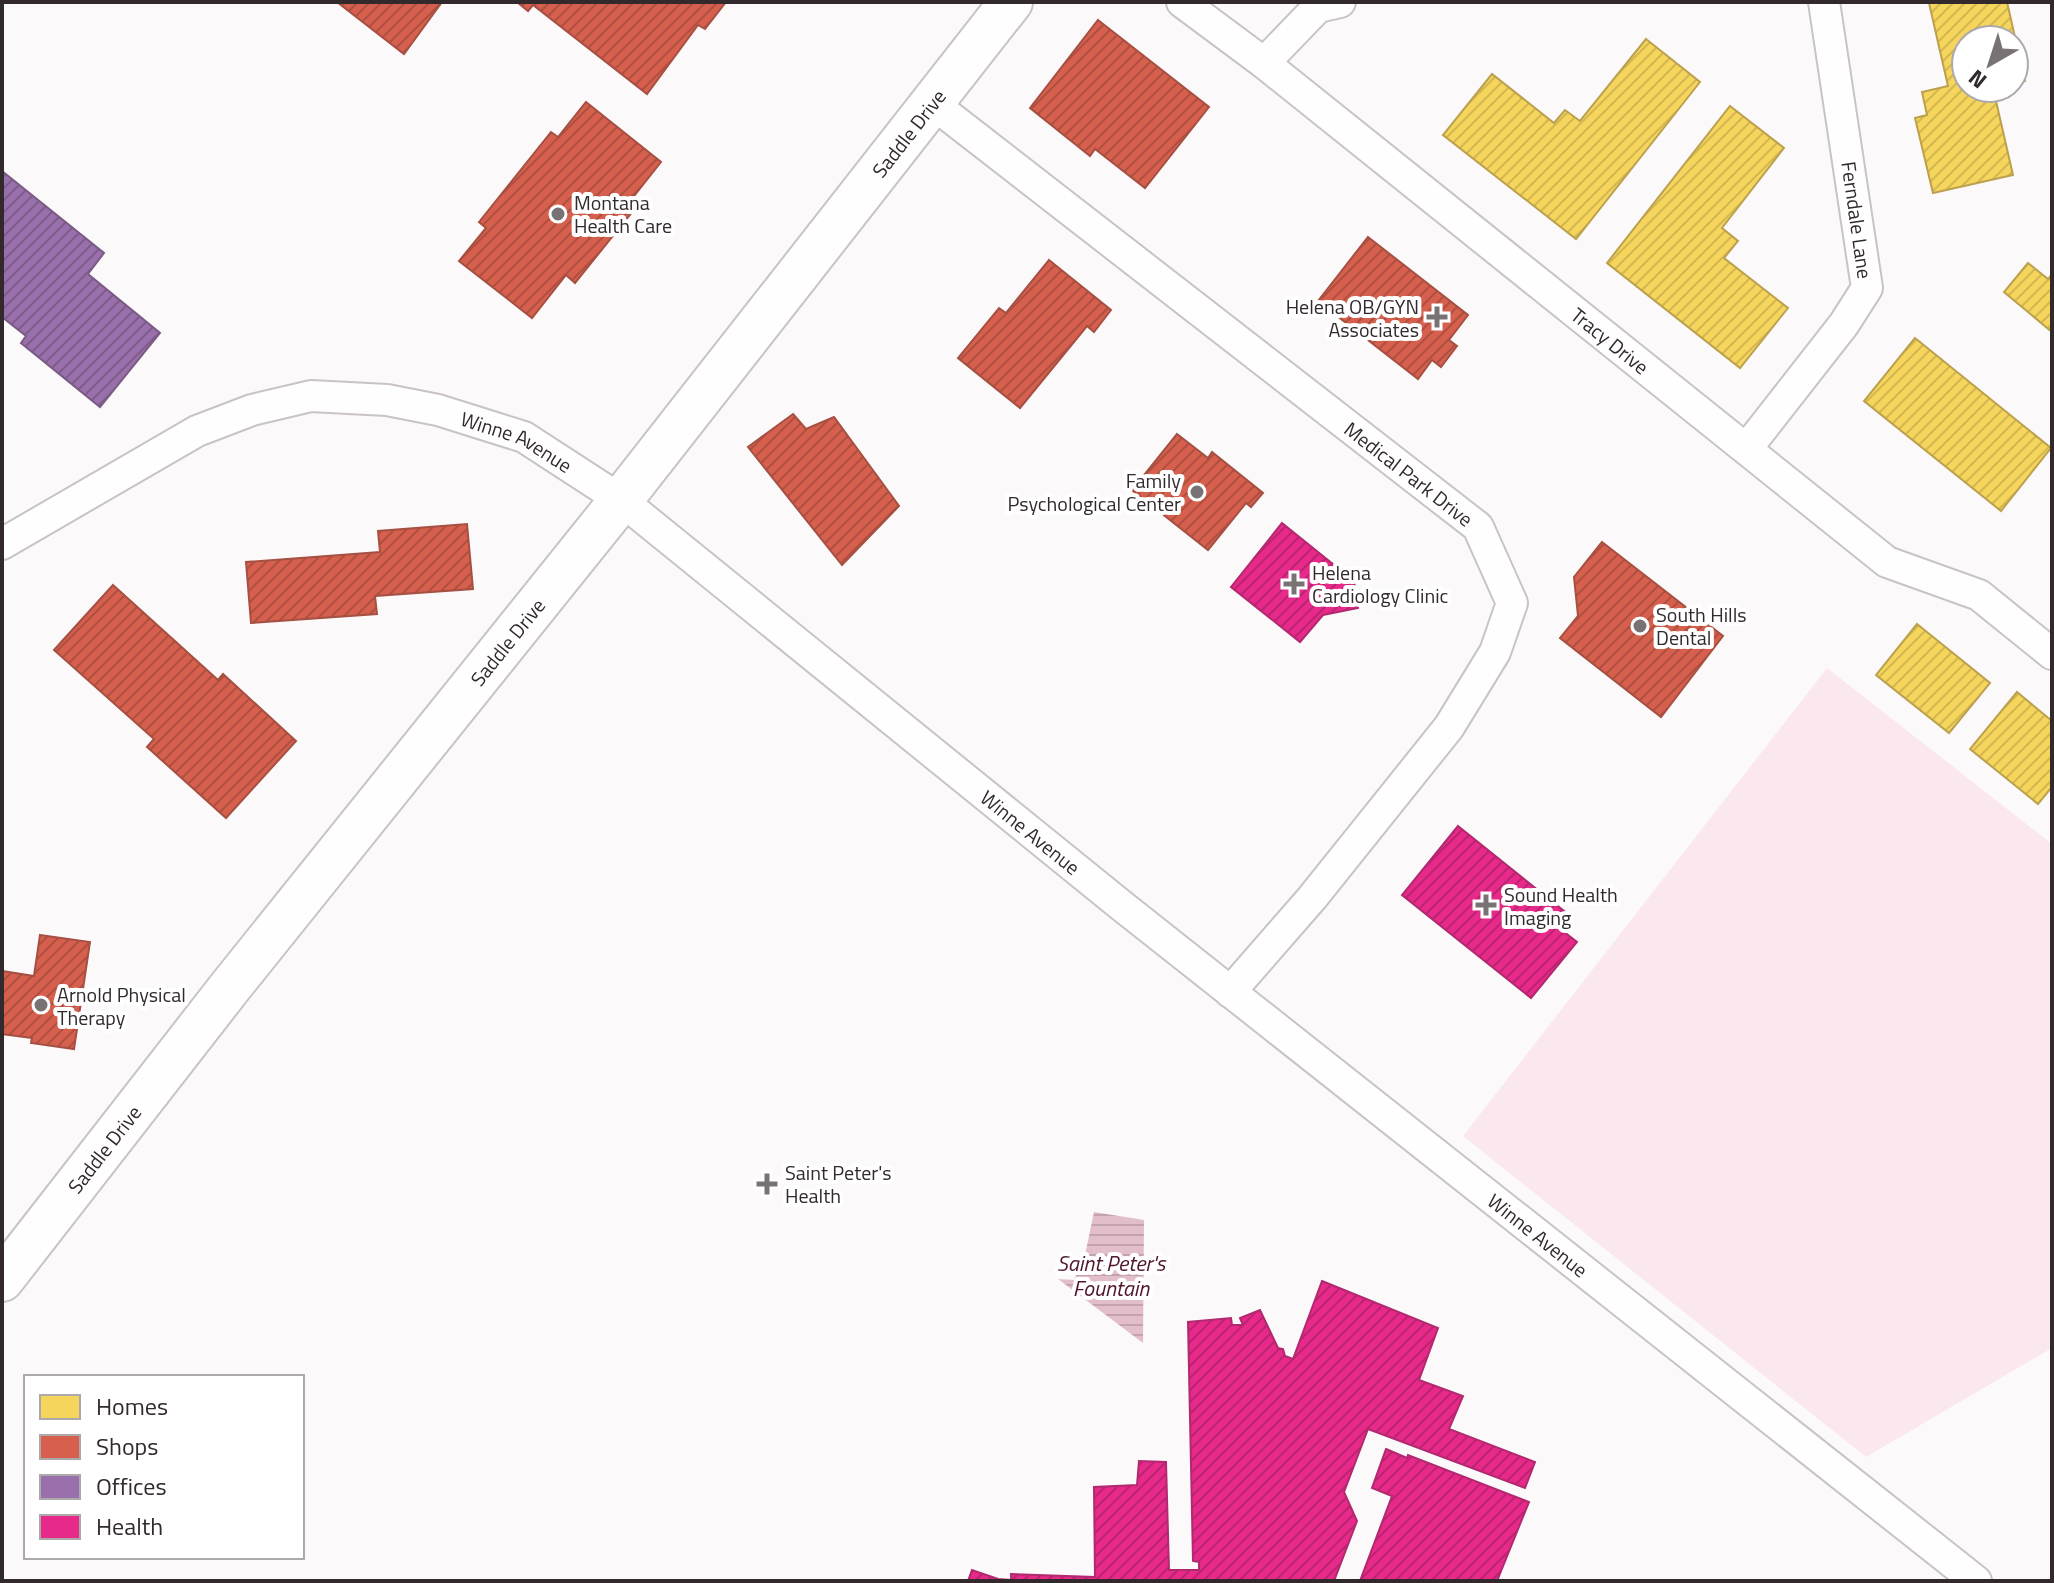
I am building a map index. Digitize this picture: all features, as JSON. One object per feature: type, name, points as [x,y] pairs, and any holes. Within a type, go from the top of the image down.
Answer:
[{"type":"street","name":"Saddle Drive","points":[[2,1280],[230,987],[621,500],[1011,2]]},
{"type":"street","name":"Tracy Drive","points":[[1182,2],[1264,63],[1887,562],[1979,595],[2052,654]]},
{"type":"street","points":[[1264,63],[1318,7],[1340,2]]},
{"type":"street","name":"Ferndale Lane","points":[[1747,448],[1844,324],[1867,288],[1824,2]]},
{"type":"street","name":"Medical Park Drive","points":[[932,103],[1478,527],[1512,603],[1495,652],[1449,727],[1312,898],[1230,992]]},
{"type":"street","name":"Winne Avenue","points":[[2,544],[197,431],[252,410],[311,396],[387,400],[438,410],[524,437],[621,500],[1230,992],[1976,1581]]},
{"type":"shaded area","points":[[1827,668],[2052,844],[2052,1348],[1866,1457],[1463,1136]]},
{"type":"water","name":"Saint Peter's Fountain","points":[[1094,1212],[1144,1220],[1143,1343],[1058,1279],[1074,1280],[1085,1255]]},
{"type":"building: Homes","points":[[2007,2],[2012,24],[1950,24],[1950,104],[1997,104],[2013,175],[1933,193],[1915,118],[1927,115],[1922,92],[1948,86],[1929,3]]},
{"type":"building: Homes","points":[[1646,39],[1700,82],[1576,239],[1443,135],[1492,74],[1554,123],[1565,110],[1580,121]]},
{"type":"building: Homes","points":[[1730,106],[1784,148],[1722,228],[1738,241],[1724,258],[1788,308],[1740,368],[1607,263]]},
{"type":"building: Homes","points":[[2028,263],[2048,279],[2052,274],[2052,332],[2004,292]]},
{"type":"building: Homes","points":[[1915,338],[2051,448],[2001,511],[1864,401]]},
{"type":"building: Homes","points":[[1917,624],[1990,683],[1949,733],[1876,675]]},
{"type":"building: Homes","points":[[2017,692],[2052,721],[2052,787],[2038,804],[1970,749]]},
{"type":"building: Shops","points":[[337,2],[442,2],[404,54]]},
{"type":"building: Shops","points":[[517,2],[726,2],[705,29],[698,25],[647,94],[533,5],[528,11]]},
{"type":"building: Shops","points":[[1098,20],[1209,107],[1145,188],[1095,149],[1090,156],[1030,108]]},
{"type":"building: Shops","name":"Montana Health Care","points":[[586,102],[661,162],[631,200],[637,206],[575,283],[566,275],[532,318],[459,261],[486,228],[479,222],[551,132],[558,137]]},
{"type":"building: Shops","points":[[1368,237],[1468,315],[1449,340],[1457,346],[1441,367],[1432,360],[1418,379],[1318,301]]},
{"type":"building: Shops","points":[[1049,260],[1111,310],[1094,332],[1087,326],[1020,408],[958,358],[999,308],[1006,313]]},
{"type":"building: Shops","points":[[793,414],[806,429],[834,417],[899,506],[842,565],[748,447]]},
{"type":"building: Shops","name":"Family Psychological Center","points":[[1177,434],[1208,458],[1212,452],[1263,493],[1251,507],[1246,503],[1208,550],[1132,490]]},
{"type":"building: Shops","points":[[467,524],[473,589],[375,596],[377,614],[251,623],[246,562],[380,552],[378,531]]},
{"type":"building: Shops","name":"South Hills Dental","points":[[1602,542],[1723,636],[1661,717],[1560,638],[1578,616],[1574,577]]},
{"type":"building: Shops","points":[[113,585],[218,680],[223,674],[296,741],[226,818],[147,747],[154,739],[54,650]]},
{"type":"building: Shops","name":"Arnold Physical Therapy","points":[[40,935],[90,942],[74,1049],[31,1043],[32,1038],[2,1034],[2,971],[34,976]]},
{"type":"building: Offices","points":[[2,171],[104,253],[88,274],[160,333],[100,407],[21,343],[26,336],[2,317]]},
{"type":"building: Health","name":"Helena Cardiology Clinic","points":[[1282,523],[1354,581],[1358,608],[1323,615],[1300,642],[1231,587]]},
{"type":"building: Health","name":"Sound Health Imaging","points":[[1458,826],[1569,915],[1559,928],[1577,942],[1531,998],[1402,895]]},
{"type":"building: Health","points":[[1322,1281],[1438,1328],[1419,1380],[1463,1396],[1449,1429],[1535,1462],[1525,1488],[1368,1429],[1344,1492],[1357,1521],[1334,1581],[968,1581],[972,1570],[1011,1580],[1011,1574],[1095,1577],[1094,1487],[1137,1485],[1139,1461],[1166,1462],[1169,1570],[1199,1570],[1199,1562],[1193,1561],[1188,1322],[1231,1318],[1232,1325],[1243,1325],[1240,1318],[1260,1310],[1278,1348],[1293,1359]]},
{"type":"building: Health","points":[[1386,1449],[1529,1502],[1497,1581],[1360,1581],[1392,1496],[1372,1488]]},
{"type":"place","name":"Montana Health Care","points":[[558,214]]},
{"type":"place","name":"Helena OB/GYN Associates","points":[[1437,317]]},
{"type":"place","name":"Family Psychological Center","points":[[1197,492]]},
{"type":"place","name":"Helena Cardiology Clinic","points":[[1294,584]]},
{"type":"place","name":"South Hills Dental","points":[[1640,626]]},
{"type":"place","name":"Sound Health Imaging","points":[[1486,905]]},
{"type":"place","name":"Arnold Physical Therapy","points":[[41,1005]]},
{"type":"place","name":"Saint Peter's Health","points":[[767,1184]]}]
